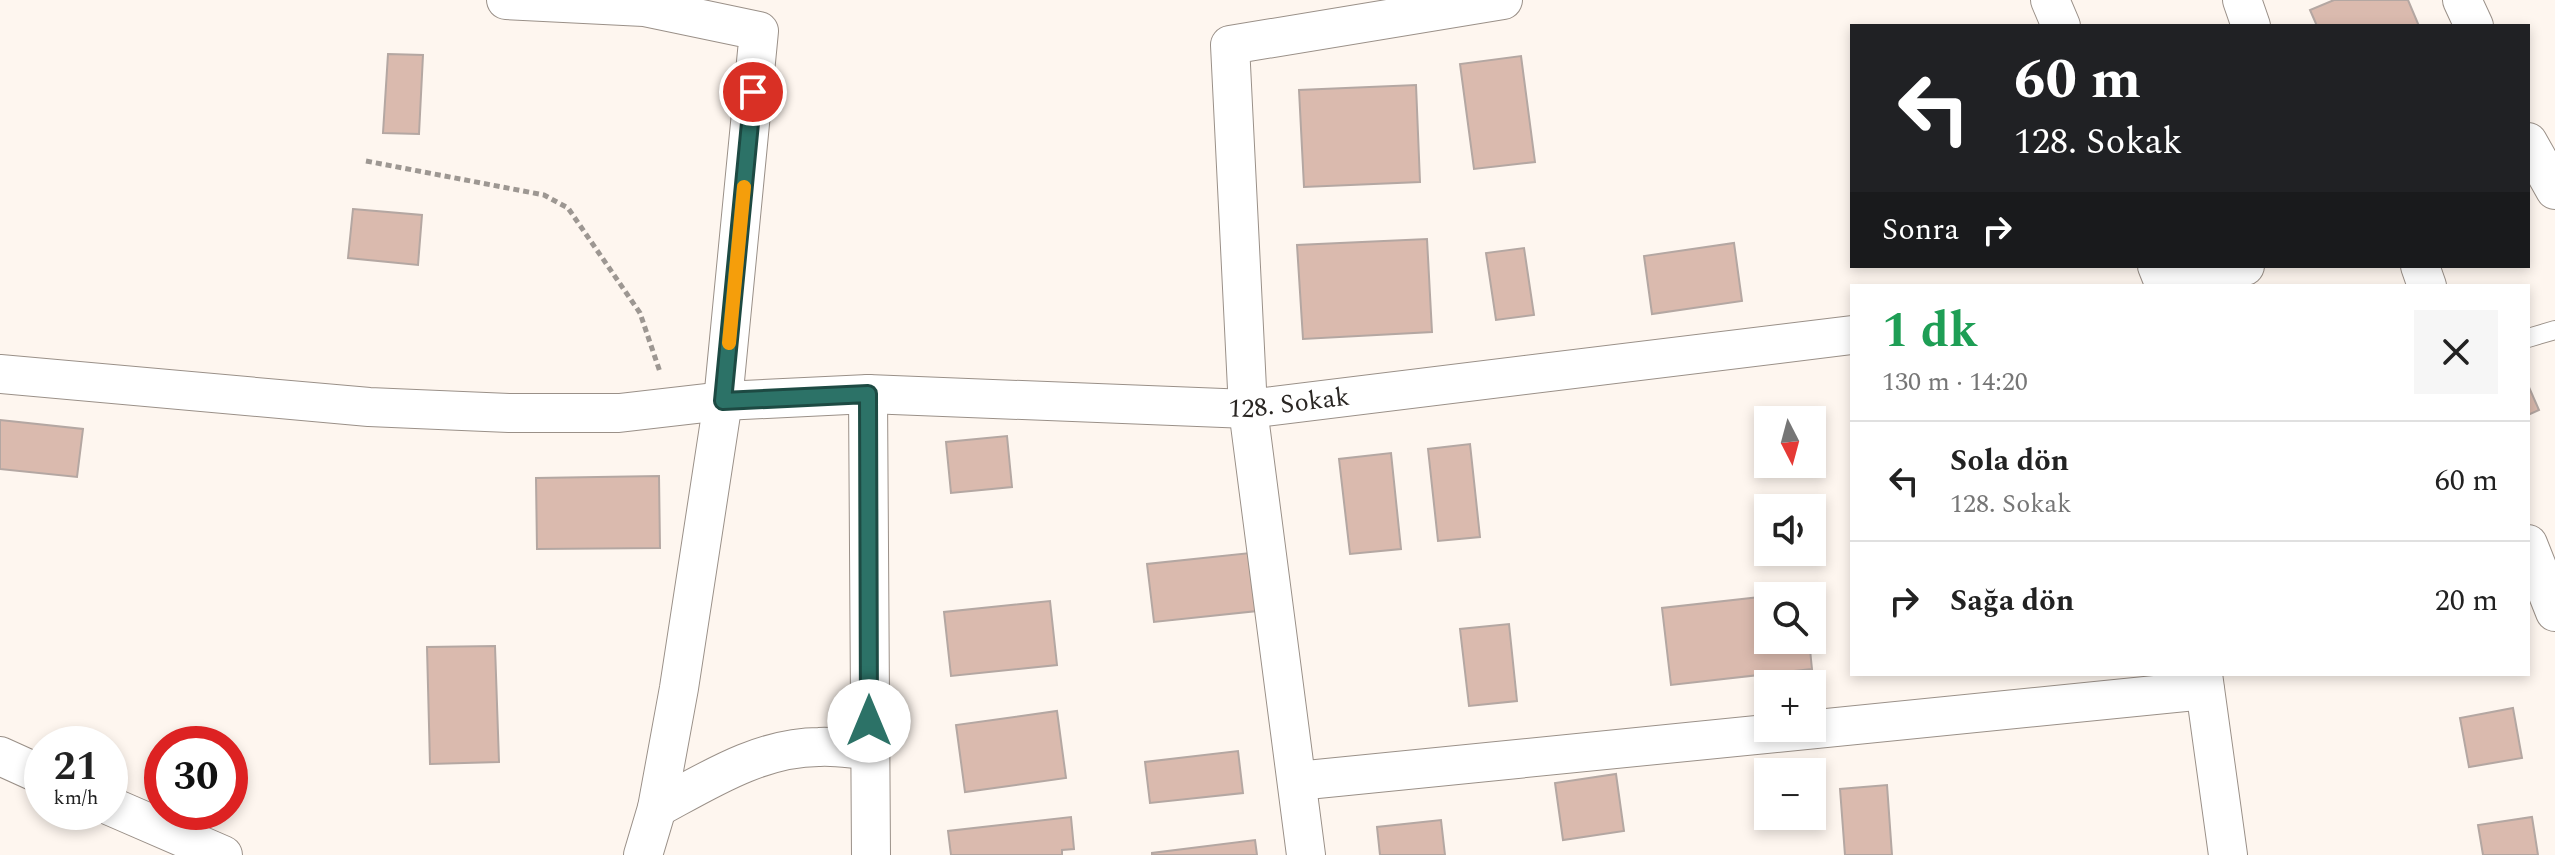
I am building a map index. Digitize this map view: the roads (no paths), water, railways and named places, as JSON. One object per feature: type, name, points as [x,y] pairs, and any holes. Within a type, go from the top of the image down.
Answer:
[{"type":"street","points":[[506,0],[644,7],[759,31],[723,401],[679,688],[657,808],[643,855]]},
{"type":"street","points":[[1306,855],[1248,409],[1230,45],[1503,0]]},
{"type":"street","points":[[2050,0],[2060,24]]},
{"type":"street","points":[[2242,0],[2250,24]]},
{"type":"street","points":[[2462,0],[2473,24]]},
{"type":"street","points":[[2530,146],[2555,190],[2530,190]]},
{"type":"street","points":[[2190,284],[2239,268]]},
{"type":"street","name":"128. Sokak","points":[[0,374],[369,407],[509,413],[619,413],[723,401],[868,394],[1248,409],[1850,335]]},
{"type":"street","points":[[868,394],[871,855]]},
{"type":"street","points":[[2530,549],[2555,612]]},
{"type":"street","points":[[1297,781],[2204,682],[2228,855]]},
{"type":"street","points":[[657,808],[745,763],[780,752],[817,746],[869,750]]},
{"type":"street","points":[[0,756],[24,767]]},
{"type":"street","points":[[128,815],[207,852]]},
{"type":"lane","points":[[2530,337],[2555,330]]}]
